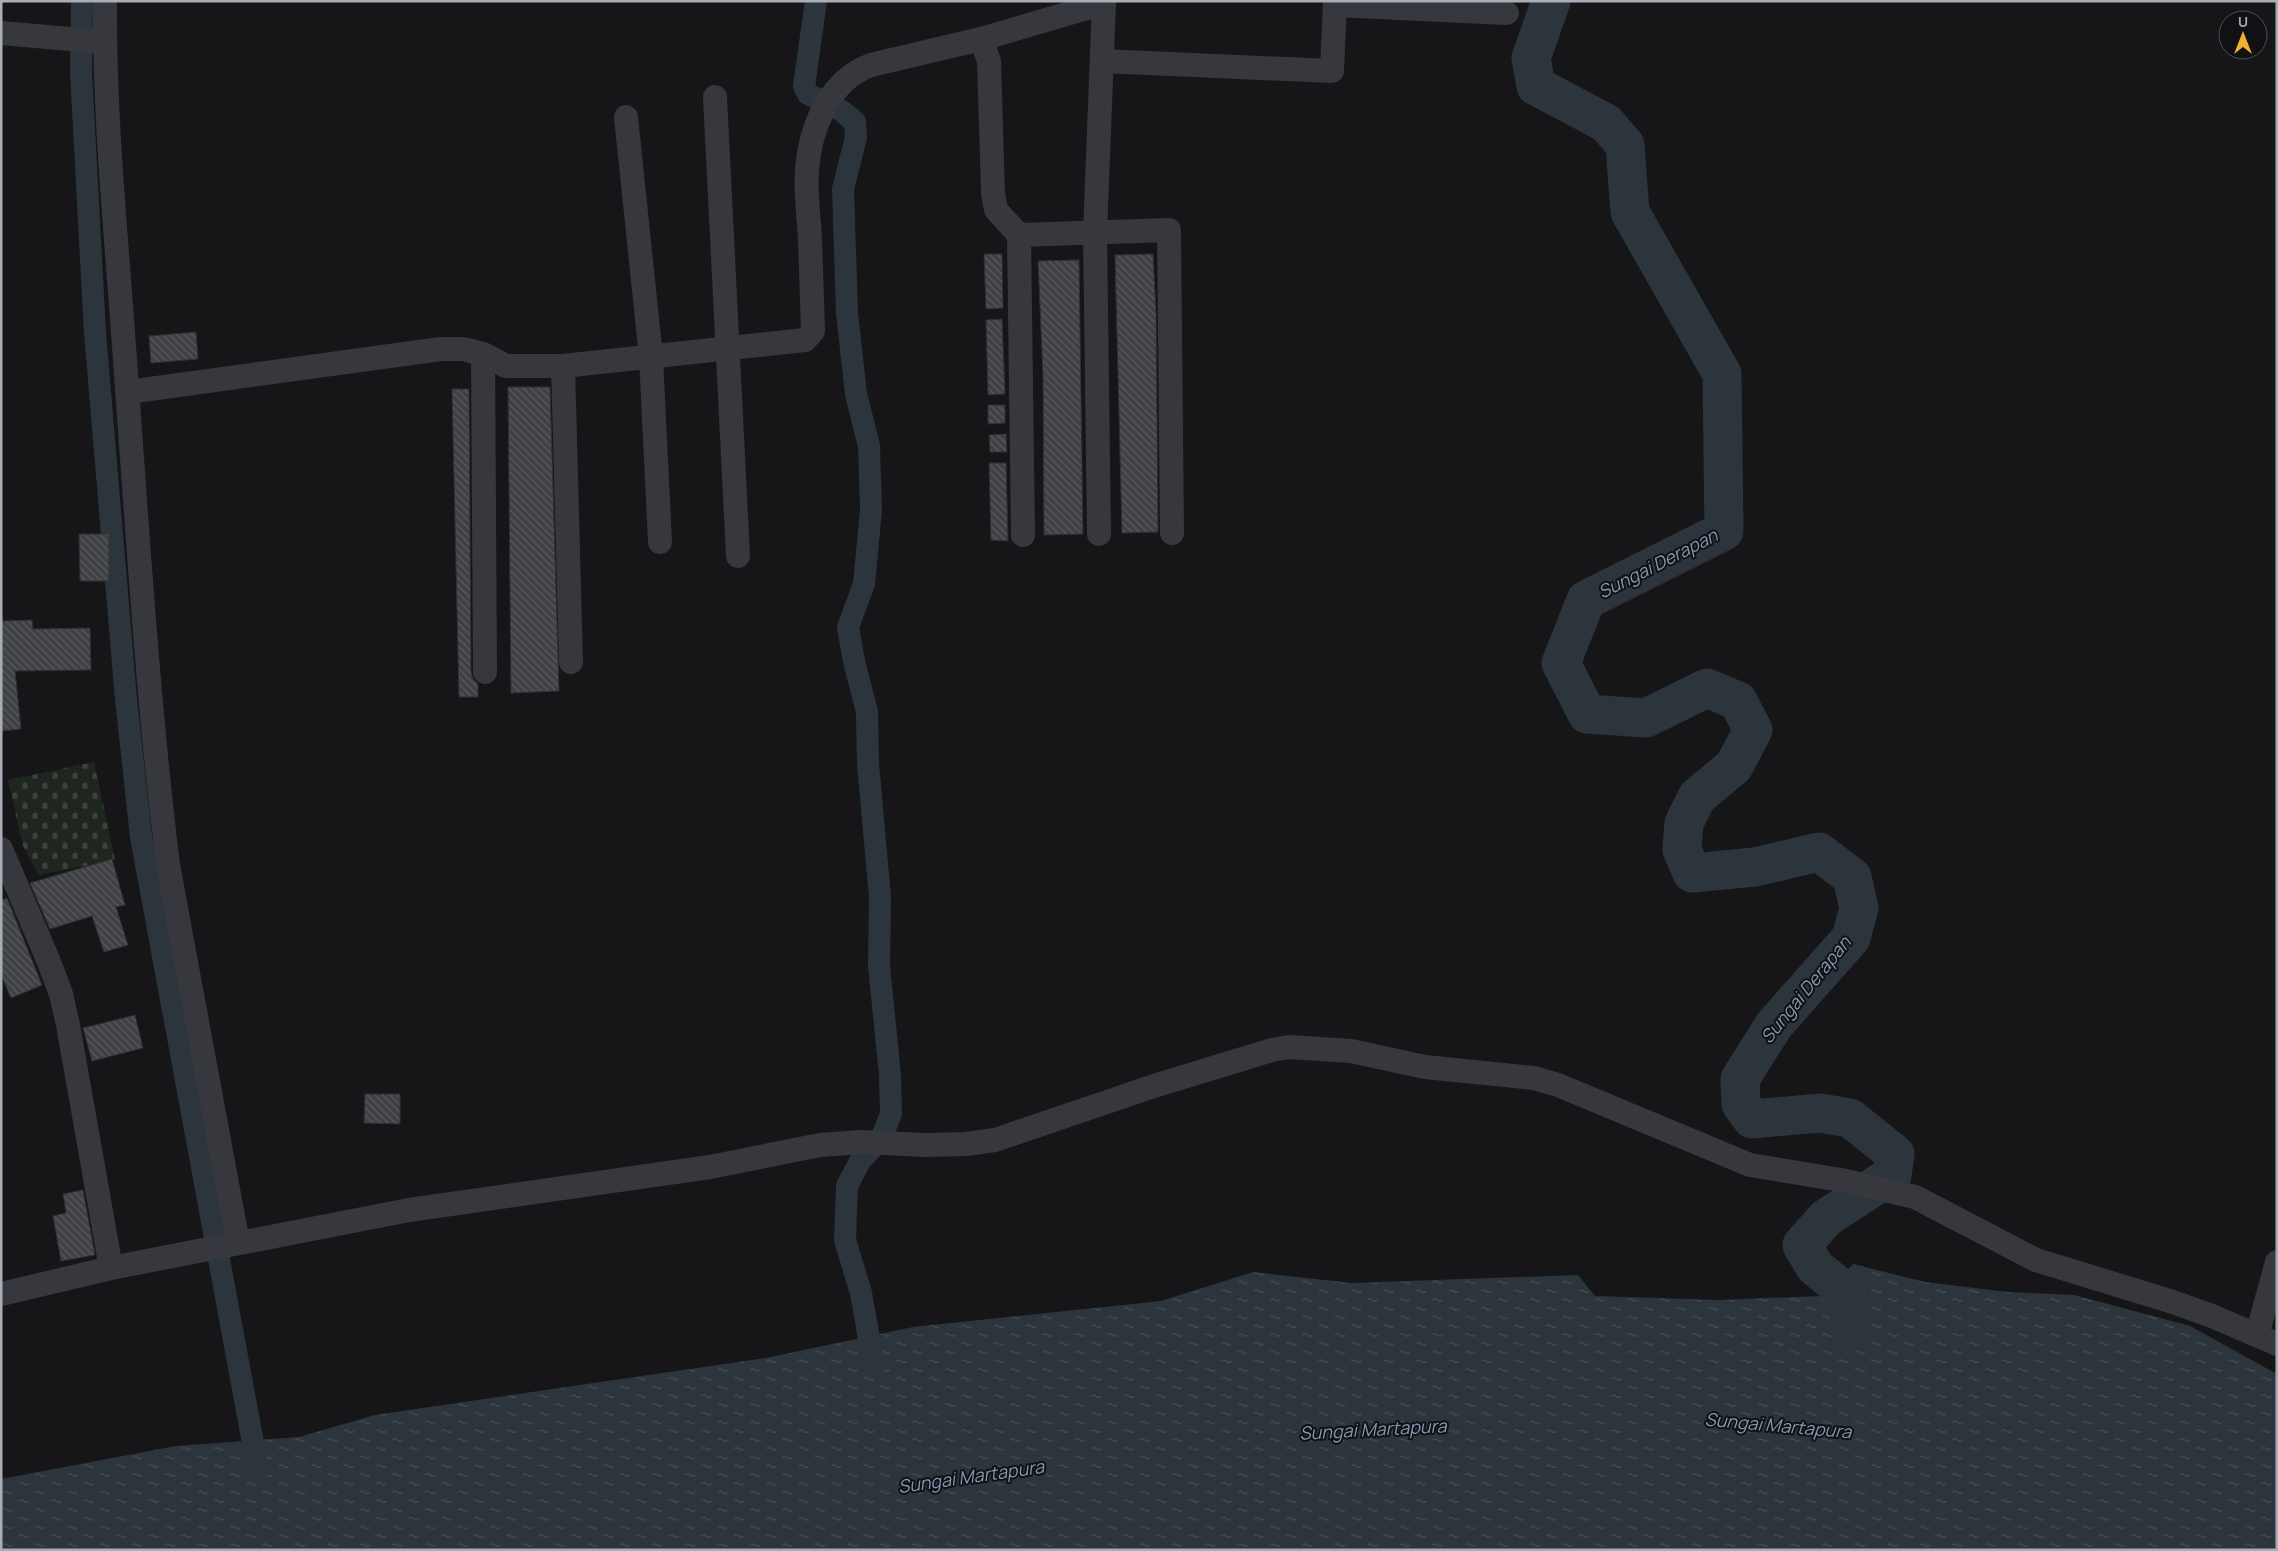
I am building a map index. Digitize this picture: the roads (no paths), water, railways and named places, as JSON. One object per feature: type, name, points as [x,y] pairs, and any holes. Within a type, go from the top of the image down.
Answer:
[{"type":"street","points":[[105,1],[98,42],[128,392],[147,672],[168,865],[222,1246]]},
{"type":"street","points":[[128,392],[441,349],[463,349],[483,354],[506,366],[563,366],[805,340],[814,331],[807,170],[813,135],[820,117],[832,95],[847,78],[858,70],[981,40],[1104,2],[1095,233],[1099,534]]},
{"type":"street","points":[[1102,61],[1332,71],[1335,3],[1507,13]]},
{"type":"street","points":[[1,33],[98,42]]},
{"type":"street","points":[[981,40],[990,61],[993,193],[996,210],[1019,235],[1023,535]]},
{"type":"street","points":[[715,97],[738,556]]},
{"type":"street","points":[[626,117],[651,357],[660,542]]},
{"type":"street","points":[[1019,235],[1169,230],[1172,533]]},
{"type":"street","points":[[483,354],[485,672]]},
{"type":"street","points":[[563,366],[571,662]]},
{"type":"street","points":[[1,849],[60,994],[68,1025],[111,1268]]},
{"type":"street","points":[[1,1294],[111,1268],[409,1210],[710,1167],[820,1145],[860,1142],[926,1145],[966,1144],[995,1140],[1157,1085],[1272,1050],[1312,1047],[1351,1051],[1425,1067],[1534,1078],[1581,1093],[1729,1158],[1750,1165],[1841,1180],[1915,1197],[2036,1260],[2173,1302],[2267,1340],[2277,1262]]},
{"type":"water","name":"Sungai Martapura","points":[[1853,1264],[1925,1282],[2008,1292],[2074,1295],[2190,1326],[2277,1374],[2277,1550],[1,1550],[1,1479],[176,1446],[299,1437],[375,1415],[766,1358],[913,1327],[1161,1301],[1253,1272],[1352,1283],[1578,1275],[1595,1296],[1719,1300],[1821,1296]]},
{"type":"waterway","points":[[82,1],[81,72],[95,333],[126,699],[141,837],[258,1470]]},
{"type":"waterway","points":[[816,1],[804,86],[808,94],[842,111],[855,122],[856,137],[843,189],[847,313],[856,394],[869,446],[871,510],[864,584],[848,627],[854,661],[867,712],[868,764],[880,897],[879,966],[890,1075],[891,1114],[881,1139],[860,1161],[847,1186],[845,1240],[861,1293],[874,1367]]},
{"type":"waterway","name":"Sungai Derapan","points":[[1551,1],[1531,58],[1536,86],[1606,123],[1625,145],[1630,212],[1722,374],[1724,531],[1586,600],[1561,663],[1587,714],[1646,718],[1707,688],[1738,701],[1753,730],[1734,766],[1697,797],[1684,823],[1682,850],[1692,873],[1755,867],[1819,852],[1852,877],[1859,908],[1851,938],[1774,1025],[1740,1079],[1741,1104],[1752,1119],[1820,1113],[1850,1118],[1895,1154],[1892,1175],[1826,1218],[1802,1245],[1815,1267],[1848,1294],[1850,1330]]}]
